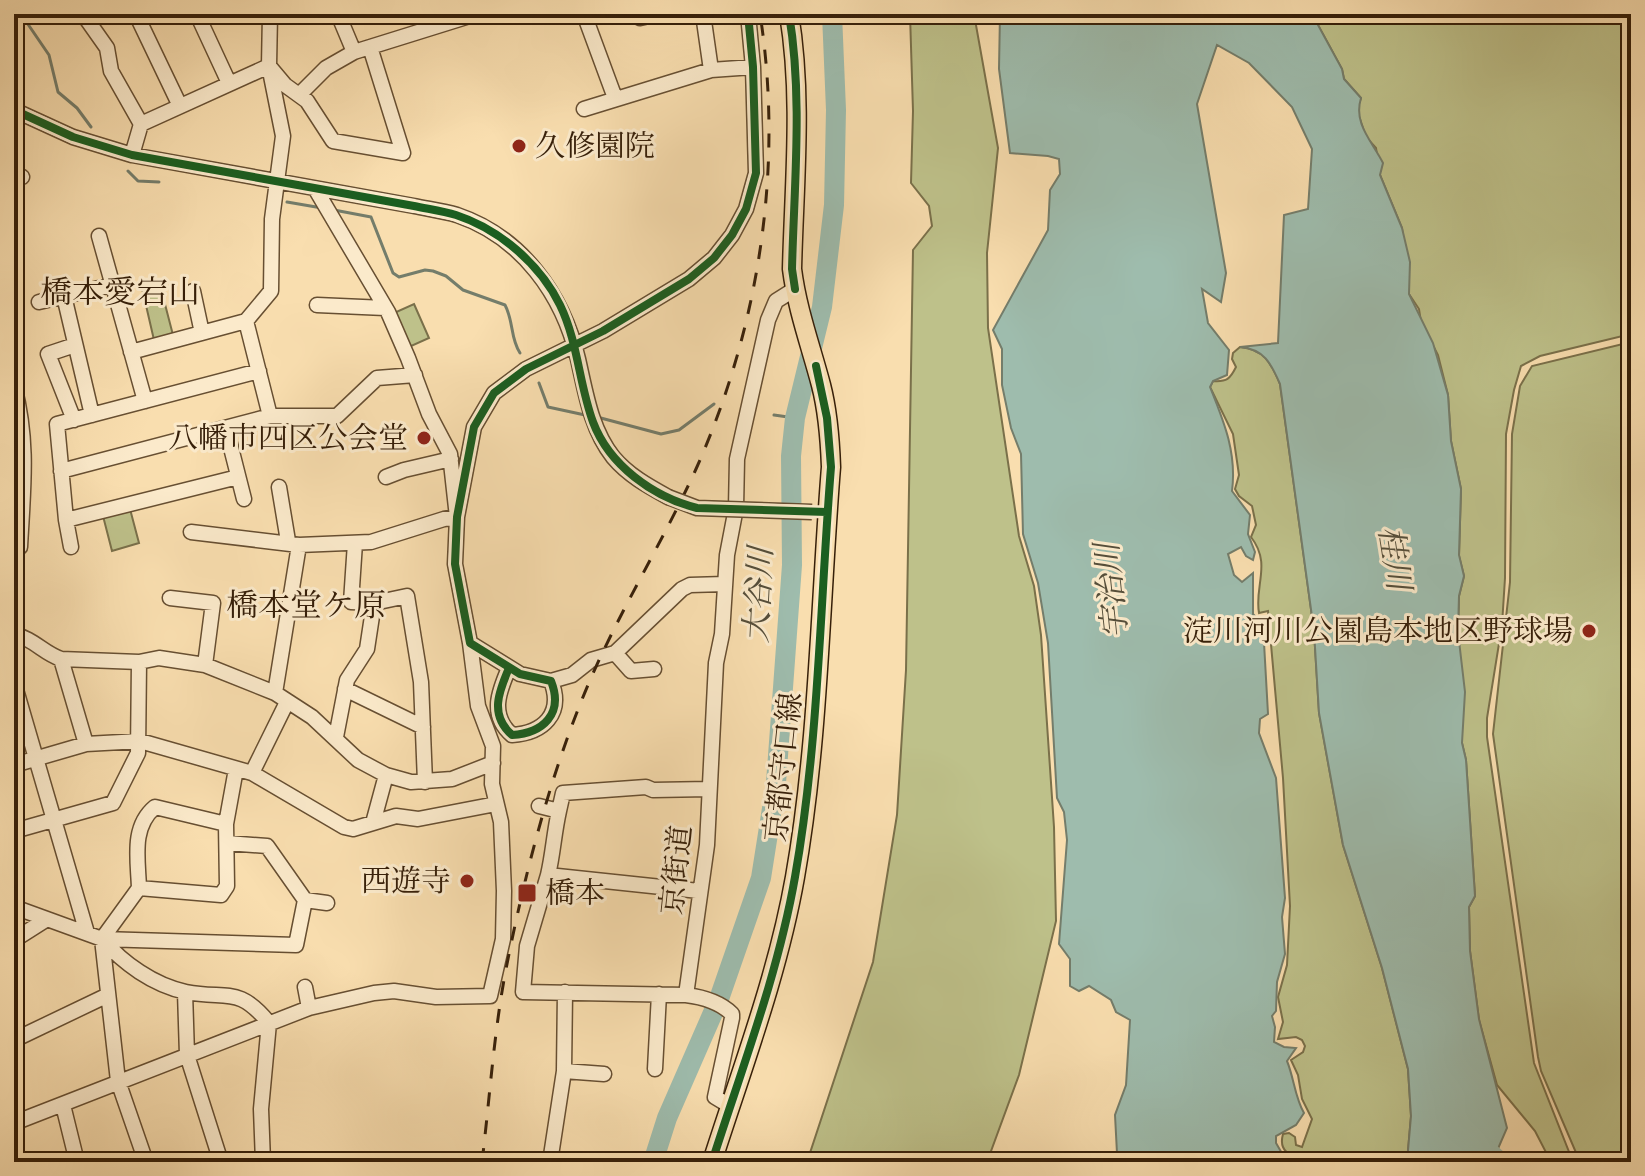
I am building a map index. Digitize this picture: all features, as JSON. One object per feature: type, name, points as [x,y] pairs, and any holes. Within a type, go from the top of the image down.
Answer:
[{"type":"main road","name":"京都守口線","points":[[712,1162],[766,993],[794,879],[812,760],[820,512],[830,443],[816,366],[792,269],[797,104],[794,42],[789,14]]},
{"type":"street","points":[[136,14],[180,106]]},
{"type":"street","points":[[197,14],[229,83]]},
{"type":"street","points":[[131,352],[246,321],[271,291],[276,183],[283,136],[269,66],[270,14]]},
{"type":"street","points":[[343,14],[341,21],[354,52]]},
{"type":"street","points":[[299,95],[326,68],[354,52],[433,20],[476,14]]},
{"type":"street","points":[[584,14],[615,98]]},
{"type":"street","points":[[639,14],[640,18],[658,14]]},
{"type":"street","points":[[703,14],[711,70]]},
{"type":"street","points":[[14,1123],[309,1008],[394,991],[436,997],[490,996],[503,927],[501,822],[492,784],[493,746],[478,706],[455,564],[457,517],[474,427],[494,393],[526,369],[603,331],[689,279],[714,258],[732,235],[746,209],[756,173],[748,14]]},
{"type":"street","points":[[89,17],[107,48],[111,71],[141,124],[132,155]]},
{"type":"street","points":[[269,66],[285,85],[307,101],[333,141],[403,153],[370,47]]},
{"type":"street","points":[[141,124],[269,66]]},
{"type":"street","points":[[584,109],[711,70],[753,67]]},
{"type":"street","points":[[14,110],[73,137],[132,155],[276,183],[322,202],[457,215],[490,231],[517,249],[542,276],[560,304],[575,344],[592,421],[601,439],[628,473],[668,497],[697,508],[820,512]]},
{"type":"street","points":[[322,202],[385,308],[415,375],[429,414],[451,459],[457,517]]},
{"type":"street","points":[[99,236],[145,401]]},
{"type":"street","points":[[39,302],[112,285]]},
{"type":"street","name":"京街道","points":[[686,995],[707,845],[716,663],[736,508],[737,459],[768,320],[776,301],[795,289]]},
{"type":"street","points":[[193,291],[202,333]]},
{"type":"street","points":[[64,296],[92,415]]},
{"type":"street","points":[[317,305],[385,308]]},
{"type":"street","points":[[246,321],[270,416]]},
{"type":"street","points":[[74,420],[48,354],[75,345]]},
{"type":"street","points":[[71,547],[57,424],[259,371]]},
{"type":"street","points":[[61,471],[270,416],[337,416],[377,378],[415,375]]},
{"type":"street","points":[[14,386],[23,420],[20,547],[14,547]]},
{"type":"street","points":[[226,428],[244,499]]},
{"type":"street","points":[[386,477],[451,459]]},
{"type":"street","points":[[66,520],[238,477]]},
{"type":"street","points":[[252,773],[281,698],[294,543],[279,487]]},
{"type":"street","points":[[191,532],[294,543],[355,543],[371,542],[457,517]]},
{"type":"street","points":[[355,543],[351,602],[374,603],[407,596],[421,682],[425,782]]},
{"type":"street","points":[[470,643],[520,674],[551,681],[572,675],[591,660],[615,653],[682,589],[690,585],[725,584]]},
{"type":"street","points":[[170,598],[213,603],[205,665]]},
{"type":"street","points":[[336,737],[347,680],[367,649],[374,603]]},
{"type":"street","points":[[14,635],[26,637],[61,659],[139,662],[159,658],[205,665],[281,698],[312,717],[358,760],[386,775],[411,782],[452,779],[493,763]]},
{"type":"street","points":[[615,653],[631,671],[654,669]]},
{"type":"street","points":[[61,659],[86,744]]},
{"type":"street","points":[[14,831],[113,803],[138,753],[139,662]]},
{"type":"street","points":[[509,668],[499,690],[497,706],[505,729],[512,735],[528,734],[545,723],[556,708],[556,693],[551,681]]},
{"type":"street","points":[[345,689],[423,727]]},
{"type":"street","points":[[15,693],[94,936],[108,995],[118,1081],[146,1162]]},
{"type":"street","points":[[14,765],[86,744],[140,741],[252,773],[344,827],[353,829],[396,816],[418,819],[496,804]]},
{"type":"street","points":[[139,888],[221,895],[227,886],[226,824],[236,769]]},
{"type":"street","points":[[373,823],[386,775]]},
{"type":"street","points":[[709,789],[653,790],[646,787],[563,793],[551,844],[548,875],[527,946],[523,992],[686,995],[725,1008],[732,1018],[715,1097],[730,1106]]},
{"type":"street","points":[[539,806],[559,811]]},
{"type":"street","points":[[94,936],[139,888],[138,838],[143,817],[155,807],[226,824]]},
{"type":"street","points":[[14,907],[94,936],[296,945],[305,900],[267,846],[227,843]]},
{"type":"street","points":[[548,875],[699,891]]},
{"type":"street","points":[[305,900],[327,903]]},
{"type":"street","points":[[14,940],[47,919]]},
{"type":"street","points":[[94,936],[147,977],[185,992],[246,999],[269,1023],[261,1109],[263,1162]]},
{"type":"street","points":[[305,987],[309,1008]]},
{"type":"street","points":[[185,992],[187,1055],[221,1162]]},
{"type":"street","points":[[550,1162],[564,1071],[565,992]]},
{"type":"street","points":[[655,1069],[659,994]]},
{"type":"street","points":[[14,1040],[108,995]]},
{"type":"street","points":[[564,1071],[604,1074]]},
{"type":"street","points":[[63,1105],[77,1162]]},
{"type":"green space","points":[[910,14],[974,14],[998,148],[987,253],[988,328],[1019,536],[1034,586],[1041,635],[1054,827],[1056,921],[1019,1075],[987,1162],[807,1162],[873,962],[897,815],[906,670],[913,250],[932,226],[929,206],[911,183],[913,111]]},
{"type":"green space","points":[[1312,14],[1631,14],[1631,334],[1540,356],[1521,366],[1506,434],[1502,625],[1487,718],[1487,737],[1534,1063],[1573,1162],[1551,1162],[1535,1131],[1497,1085],[1479,1020],[1470,951],[1469,907],[1475,896],[1466,760],[1462,743],[1458,632],[1459,596],[1464,576],[1459,556],[1461,489],[1451,441],[1448,395],[1438,355],[1421,322],[1419,309],[1409,294],[1402,228],[1380,175],[1376,148],[1366,137],[1357,110],[1361,98],[1344,79],[1342,69]]},
{"type":"green space","points":[[160,285],[173,335],[154,340],[142,288]]},
{"type":"green space","points":[[414,304],[429,338],[409,347],[394,313]]},
{"type":"green space","points":[[1631,342],[1631,1162],[1580,1162],[1541,1071],[1538,1057],[1493,734],[1510,582],[1512,434],[1520,386],[1532,366]]},
{"type":"green space","points":[[1240,347],[1266,358],[1280,384],[1314,631],[1319,713],[1343,845],[1382,968],[1408,1069],[1411,1116],[1407,1162],[1291,1162],[1292,1157],[1282,1144],[1283,1134],[1289,1133],[1295,1137],[1296,1145],[1302,1147],[1312,1119],[1302,1099],[1298,1075],[1291,1060],[1303,1052],[1305,1046],[1296,1037],[1278,1039],[1283,1022],[1278,997],[1287,965],[1290,906],[1283,778],[1268,611],[1259,613],[1261,566],[1257,547],[1251,537],[1256,525],[1252,506],[1235,489],[1239,475],[1233,434],[1210,387],[1213,381],[1228,379],[1232,374],[1236,367],[1233,353]]},
{"type":"green space","points":[[130,509],[139,543],[112,551],[103,516]]},
{"type":"water","points":[[1000,14],[1312,14],[1342,69],[1344,79],[1361,98],[1362,124],[1383,163],[1380,175],[1402,228],[1410,262],[1409,294],[1433,343],[1448,395],[1451,441],[1461,489],[1459,555],[1464,576],[1459,596],[1458,632],[1465,692],[1462,743],[1466,760],[1475,896],[1469,907],[1470,951],[1479,1019],[1507,1128],[1497,1151],[1492,1154],[1494,1162],[1407,1162],[1411,1116],[1408,1069],[1382,968],[1343,845],[1319,713],[1314,631],[1280,384],[1266,358],[1240,347],[1278,343],[1284,215],[1308,209],[1312,149],[1292,107],[1249,63],[1217,45],[1197,104],[1226,273],[1221,302],[1202,289],[1208,323],[1229,350],[1227,375],[1213,381],[1210,387],[1231,451],[1232,491],[1250,515],[1248,534],[1255,552],[1253,560],[1246,556],[1241,547],[1228,554],[1234,575],[1242,582],[1253,573],[1253,614],[1263,625],[1268,714],[1260,719],[1259,733],[1276,778],[1285,898],[1282,917],[1285,954],[1277,982],[1276,1011],[1272,1016],[1274,1042],[1296,1048],[1287,1061],[1304,1113],[1296,1125],[1276,1136],[1276,1143],[1287,1162],[1114,1162],[1117,1153],[1115,1115],[1126,1085],[1130,1020],[1116,1012],[1111,1000],[1089,986],[1079,991],[1070,986],[1070,959],[1059,944],[1067,840],[1064,812],[1057,798],[1048,643],[1038,583],[1023,534],[1021,454],[1011,428],[1002,385],[1002,349],[993,330],[1048,230],[1050,190],[1060,174],[1059,159],[1010,153],[999,69]]},
{"type":"waterway","points":[[21,14],[49,55],[58,92],[77,108],[91,127]]},
{"type":"waterway","name":"大谷川","points":[[653,1162],[667,1118],[719,999],[761,878],[776,783],[792,565],[791,456],[795,418],[822,307],[834,205],[836,110],[832,14]]},
{"type":"waterway","points":[[128,171],[138,181],[159,182]]},
{"type":"waterway","points":[[287,202],[322,208]]},
{"type":"waterway","points":[[334,210],[371,217],[393,273],[399,277],[433,271],[446,276],[463,290],[505,305],[520,353]]},
{"type":"waterway","points":[[539,383],[548,407],[585,415]]},
{"type":"waterway","points":[[597,417],[661,434],[679,430],[714,404]]},
{"type":"waterway","points":[[774,415],[795,418]]},
{"type":"waterway","points":[[1471,1136],[1500,1162]]},
{"type":"railway","points":[[482,1162],[503,988],[521,898],[548,798],[569,733],[594,672],[696,469],[736,360],[750,303],[761,246],[767,188],[767,72],[760,14]]},
{"type":"cycle path","points":[[509,668],[499,694],[498,711],[512,735],[533,730],[548,720],[553,712],[554,693],[551,681],[520,674],[470,643],[455,564],[457,517],[474,427],[494,393],[526,369],[603,331],[689,279],[714,258],[732,235],[746,209],[756,173],[748,14]]},
{"type":"cycle path","points":[[789,14],[797,109],[792,269],[795,289]]},
{"type":"cycle path","points":[[14,110],[73,137],[132,155],[435,210],[472,221],[517,250],[552,290],[571,334],[584,393],[600,438],[634,477],[664,496],[697,508],[827,512]]},
{"type":"cycle path","points":[[712,1162],[779,949],[803,826],[814,723],[831,467],[827,418],[816,366]]},
{"type":"place","name":"久修園院","points":[[519,146]]},
{"type":"place","name":"八幡市四区公会堂","points":[[424,438]]},
{"type":"place","name":"淀川河川公園島本地区野球場","points":[[1589,631]]},
{"type":"place","name":"西遊寺","points":[[467,881]]},
{"type":"place","name":"橋本","points":[[527,893]]},
{"type":"district","name":"橋本愛宕山","points":[[120,292]]},
{"type":"district","name":"橋本堂ケ原","points":[[306,605]]},
{"type":"water label","name":"桂川","points":[[1395,558]]},
{"type":"water label","name":"宇治川","points":[[1111,591]]}]
